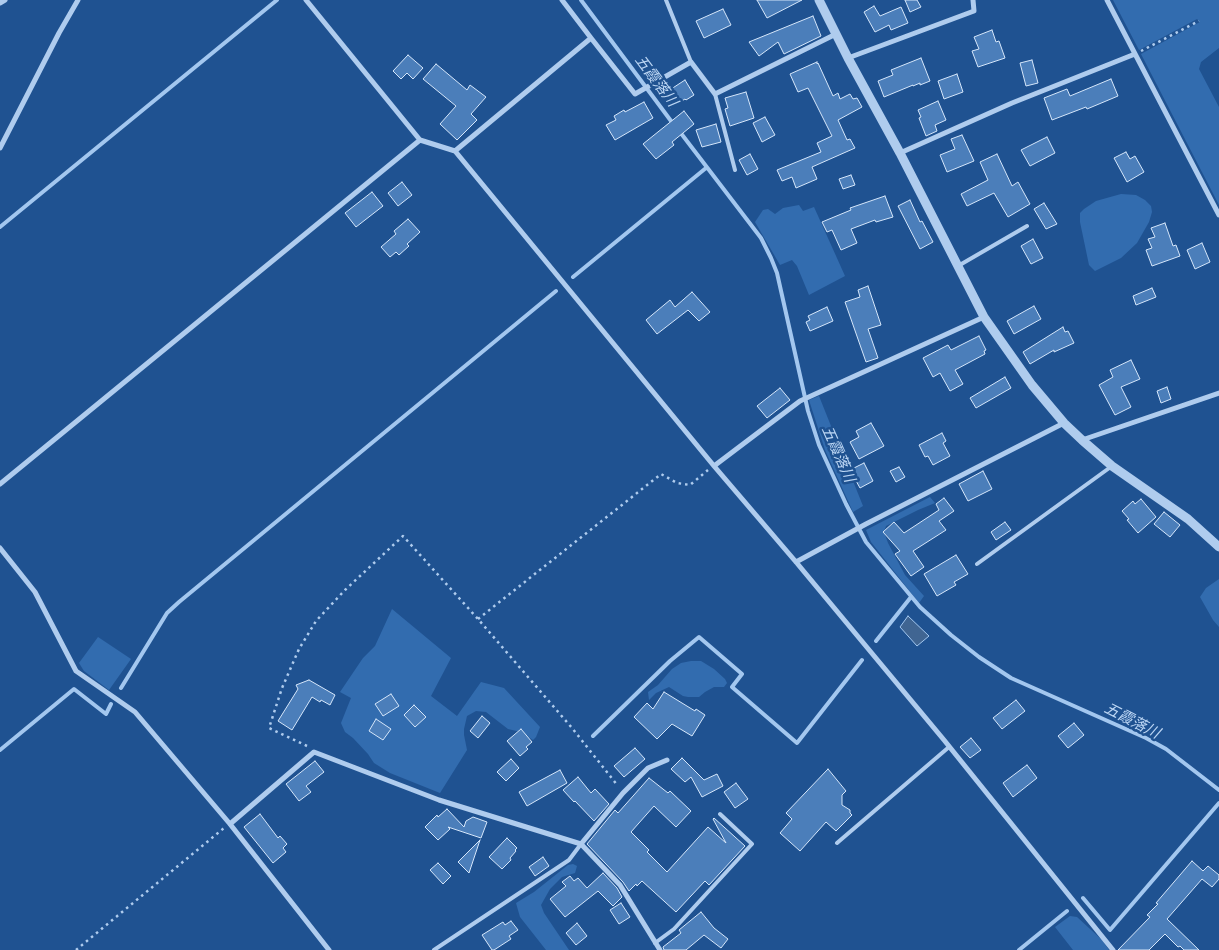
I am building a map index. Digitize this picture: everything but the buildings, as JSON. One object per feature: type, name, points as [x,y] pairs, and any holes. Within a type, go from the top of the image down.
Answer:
[{"type":"street","points":[[0,3],[5,0]]},
{"type":"street","points":[[0,148],[78,0]]},
{"type":"street","points":[[306,0],[420,140],[455,151],[714,466],[949,747],[1113,950]]},
{"type":"street","points":[[562,0],[634,94],[691,62],[715,94],[836,34]]},
{"type":"street","points":[[819,0],[984,318],[1032,385],[1064,423],[1112,466],[1188,519],[1219,546]]},
{"type":"street","points":[[848,58],[974,11],[973,0]]},
{"type":"street","points":[[1107,0],[1219,215]]},
{"type":"street","points":[[455,151],[591,38]]},
{"type":"street","points":[[900,153],[1012,103],[1135,54]]},
{"type":"street","points":[[0,484],[420,140]]},
{"type":"street","points":[[714,466],[800,400],[984,318]]},
{"type":"street","points":[[1082,440],[1219,393]]},
{"type":"street","points":[[796,562],[852,531],[1064,423]]},
{"type":"street","points":[[0,548],[35,592],[76,672],[135,712],[230,824],[329,950]]},
{"type":"street","points":[[230,824],[314,752],[439,800],[581,844],[620,885],[660,950]]},
{"type":"street","points":[[581,844],[623,793],[648,768],[666,760]]},
{"type":"lane","points":[[666,0],[691,62]]},
{"type":"lane","points":[[715,94],[735,170]]},
{"type":"lane","points":[[958,266],[1027,226]]},
{"type":"lane","points":[[976,564],[1112,466]]},
{"type":"lane","points":[[837,843],[949,747]]},
{"type":"lane","points":[[655,943],[674,929],[752,844],[720,814]]},
{"type":"lane","points":[[434,950],[569,860],[581,844]]},
{"type":"path","points":[[1135,54],[1199,20]]},
{"type":"path","points":[[478,619],[661,474],[677,482],[690,485],[714,466]]},
{"type":"path","points":[[314,752],[305,745],[269,728],[282,688],[299,649],[316,621],[345,590],[403,536],[572,728],[623,793]]},
{"type":"path","points":[[76,950],[230,824]]},
{"type":"shaded area","points":[[1113,0],[1219,0],[1219,48],[1201,62],[1199,69],[1219,107],[1219,205],[1141,54],[1200,22],[1197,19],[1139,50]]},
{"type":"shaded area","points":[[1121,194],[1136,195],[1151,206],[1152,212],[1149,222],[1137,243],[1121,258],[1095,271],[1089,265],[1080,222],[1080,213],[1096,201]]},
{"type":"shaded area","points":[[799,205],[803,211],[814,207],[845,276],[809,295],[797,266],[792,260],[780,265],[755,222],[763,210],[768,209],[775,214],[783,208]]},
{"type":"shaded area","points":[[819,396],[863,506],[853,512],[825,450],[809,400]]},
{"type":"shaded area","points":[[930,497],[935,503],[886,526],[884,532],[905,575],[924,596],[919,603],[871,542],[866,530]]},
{"type":"shaded area","points":[[1219,579],[1219,627],[1200,597],[1206,588]]},
{"type":"shaded area","points":[[392,609],[451,658],[431,696],[457,716],[481,682],[504,688],[540,727],[536,737],[533,740],[521,732],[508,729],[486,712],[476,711],[467,716],[464,735],[467,750],[440,793],[390,773],[374,763],[368,754],[345,732],[341,723],[351,698],[340,692],[363,658],[375,646]]},
{"type":"shaded area","points":[[908,616],[929,636],[917,646],[900,627]]},
{"type":"shaded area","points":[[98,637],[131,659],[109,690],[84,671],[79,663]]},
{"type":"shaded area","points":[[701,661],[714,669],[727,683],[724,687],[714,687],[699,697],[683,696],[669,687],[656,693],[649,700],[648,692],[658,685],[672,669],[681,663]]},
{"type":"shaded area","points":[[573,864],[577,866],[575,873],[562,877],[550,889],[541,905],[544,913],[569,950],[546,950],[520,917],[516,903],[534,892],[568,865]]},
{"type":"shaded area","points":[[1070,916],[1077,917],[1102,940],[1109,950],[1073,950],[1055,927]]},
{"type":"waterway","points":[[0,227],[277,0]]},
{"type":"waterway","name":"五霞落川","points":[[581,0],[674,125]]},
{"type":"waterway","name":"五霞落川","points":[[680,132],[761,238],[771,258],[777,273],[808,411],[819,445],[866,542],[920,607],[979,657],[1011,678],[1146,738],[1166,749],[1219,790]]},
{"type":"waterway","points":[[573,277],[706,168]]},
{"type":"waterway","points":[[121,688],[167,613],[179,602],[556,291]]},
{"type":"waterway","points":[[876,641],[911,597]]},
{"type":"waterway","points":[[593,736],[670,661],[699,637],[742,674],[732,687],[797,743],[862,660]]},
{"type":"waterway","points":[[0,750],[74,689],[106,714],[111,704]]},
{"type":"waterway","points":[[1083,898],[1110,930],[1219,803]]},
{"type":"waterway","points":[[1019,950],[1067,911]]}]
